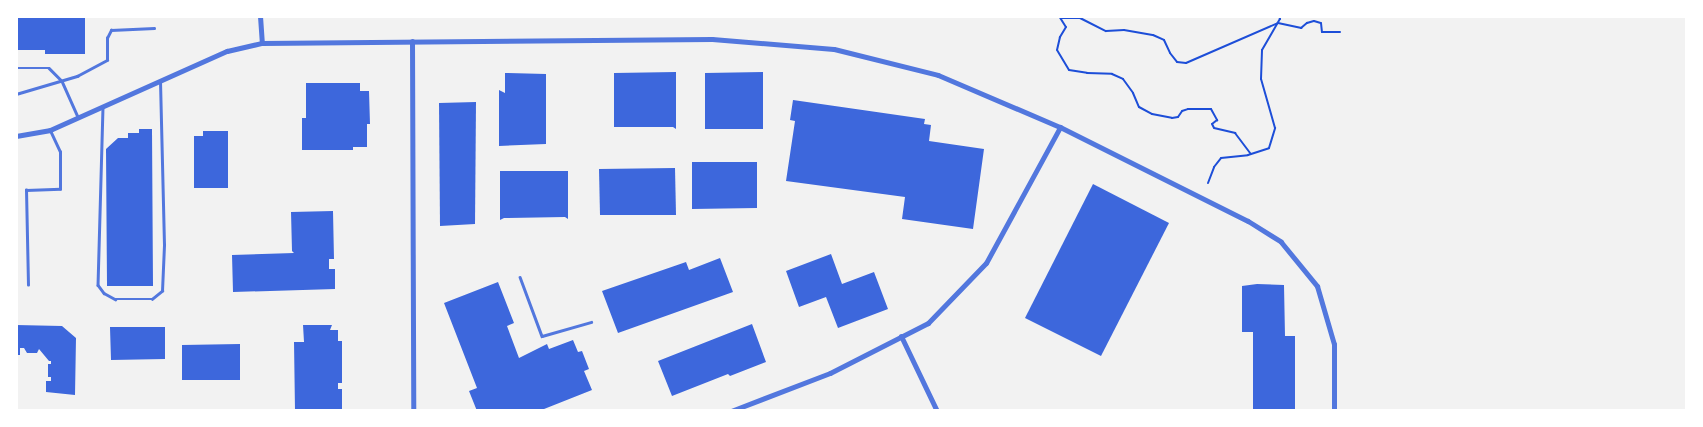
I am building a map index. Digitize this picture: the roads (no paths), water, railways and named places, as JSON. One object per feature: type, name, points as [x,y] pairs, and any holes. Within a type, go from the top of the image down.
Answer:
[{"type":"street","points":[[260,16],[262,43]]},
{"type":"street","points":[[16,136],[50,130],[227,51],[262,43],[712,39],[834,49],[938,75],[1060,127],[1248,221],[1282,242],[1318,286],[1334,344],[1334,411]]},
{"type":"street","points":[[412,42],[413,411]]},
{"type":"street","points":[[731,411],[830,373],[928,322],[986,262],[1060,127]]},
{"type":"street","points":[[901,336],[937,411]]},
{"type":"lane","points":[[16,94],[62,81],[107,60],[107,38],[111,30],[154,28]]},
{"type":"lane","points":[[16,68],[49,68],[62,81],[78,117]]},
{"type":"lane","points":[[103,106],[98,284],[104,293],[115,299],[152,299],[162,291],[164,245],[160,81]]},
{"type":"lane","points":[[28,285],[26,190],[60,189],[60,152],[50,130]]},
{"type":"lane","points":[[520,277],[542,336],[591,322]]}]
